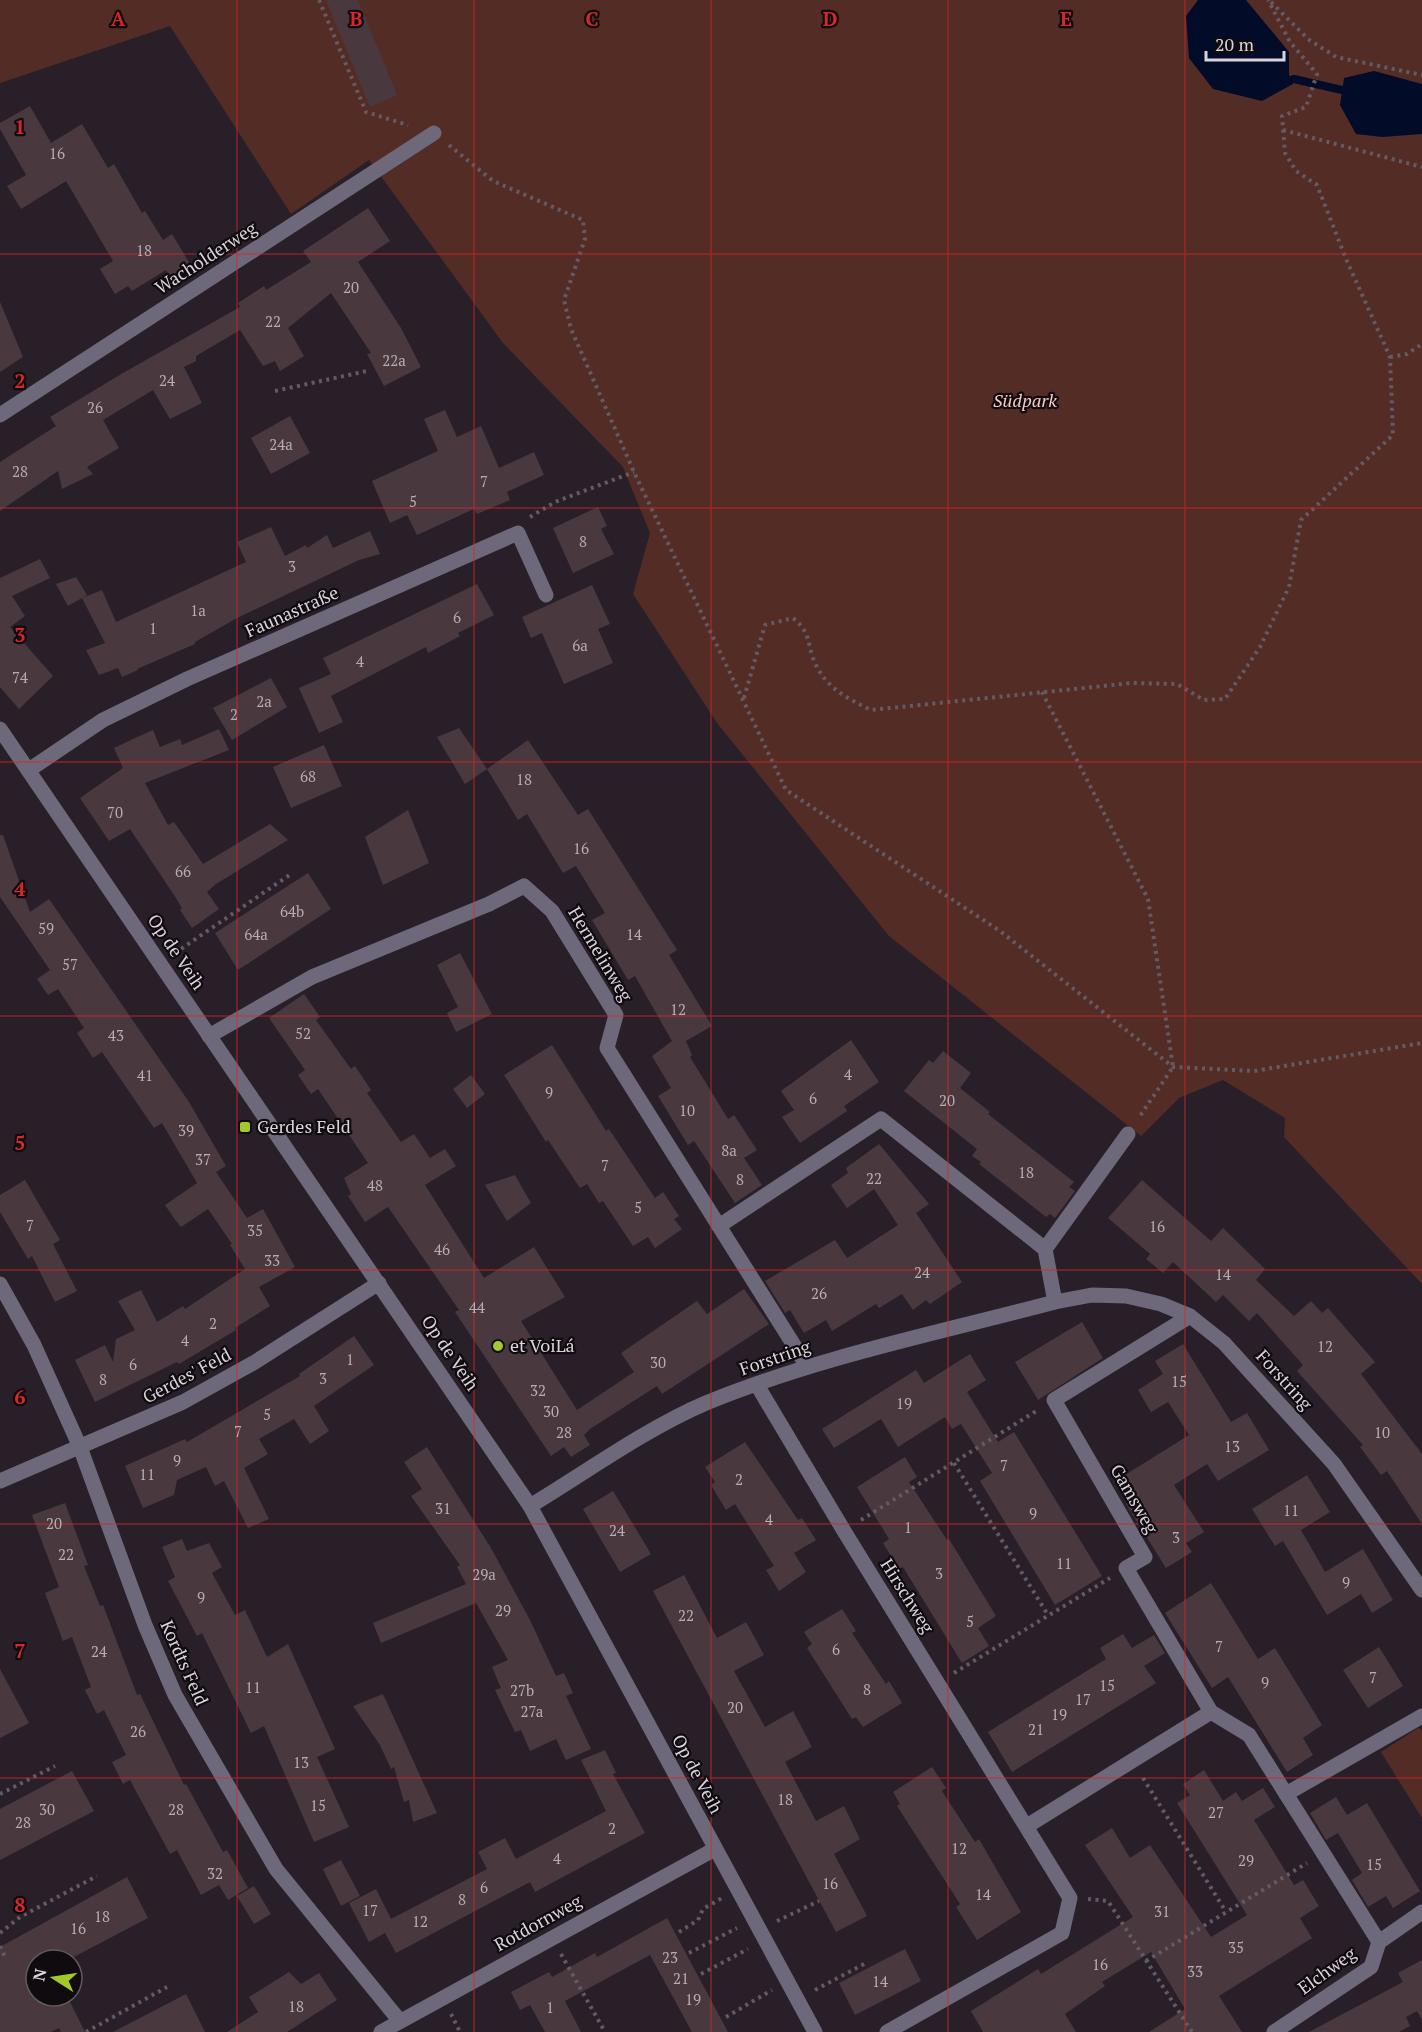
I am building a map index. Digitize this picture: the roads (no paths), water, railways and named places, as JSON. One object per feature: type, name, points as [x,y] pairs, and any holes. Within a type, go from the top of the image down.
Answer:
[{"type":"street","name":"Wacholderweg","points":[[0,415],[434,133]]},
{"type":"street","name":"Faunastraße","points":[[29,770],[103,720],[187,679],[518,533],[546,595]]},
{"type":"street","name":"Op de Veih","points":[[0,729],[6,748],[29,770],[530,1506],[815,2032]]},
{"type":"street","name":"Hermelinweg","points":[[209,1036],[312,977],[489,904],[524,886],[552,911],[616,1015],[607,1048],[807,1366]]},
{"type":"street","points":[[719,1226],[881,1119],[1045,1249],[1055,1302]]},
{"type":"street","points":[[1045,1249],[1128,1134]]},
{"type":"street","name":"Gerdes' Feld","points":[[0,1481],[133,1425],[203,1391],[255,1362],[379,1283]]},
{"type":"street","name":"Kordts Feld","points":[[0,1284],[34,1345],[80,1447],[145,1625],[180,1705],[276,1869],[399,2020]]},
{"type":"street","name":"Forstring","points":[[530,1506],[670,1422],[705,1404],[807,1366],[1055,1302],[1092,1295],[1126,1296],[1161,1304],[1190,1316],[1224,1343],[1334,1464],[1422,1590]]},
{"type":"street","name":"Gamsweg","points":[[1190,1316],[1054,1400],[1144,1557],[1126,1568],[1211,1712]]},
{"type":"street","name":"Hirschweg","points":[[757,1385],[1070,1898],[1062,1933],[887,2032]]},
{"type":"street","points":[[1027,1826],[1211,1712],[1249,1735],[1379,1942]]},
{"type":"street","points":[[1286,1794],[1422,1716]]},
{"type":"street","name":"Rotdornweg","points":[[381,2032],[399,2020],[715,1849]]},
{"type":"street","name":"Elchweg","points":[[1274,2032],[1371,1966],[1379,1942],[1422,1912]]},
{"type":"water","points":[[1198,0],[1246,0],[1289,52],[1289,75],[1294,79],[1293,84],[1262,101],[1213,89],[1189,58],[1186,16]]},
{"type":"water","points":[[1374,71],[1422,84],[1422,134],[1382,137],[1356,134],[1340,105],[1344,78]]},
{"type":"waterway","points":[[1294,79],[1342,90]]},
{"type":"place","name":"Gerdes Feld","points":[[245,1127]]},
{"type":"place","name":"et VoiLá","points":[[498,1346]]},
{"type":"park label","name":"Südpark","points":[[1025,401]]}]
